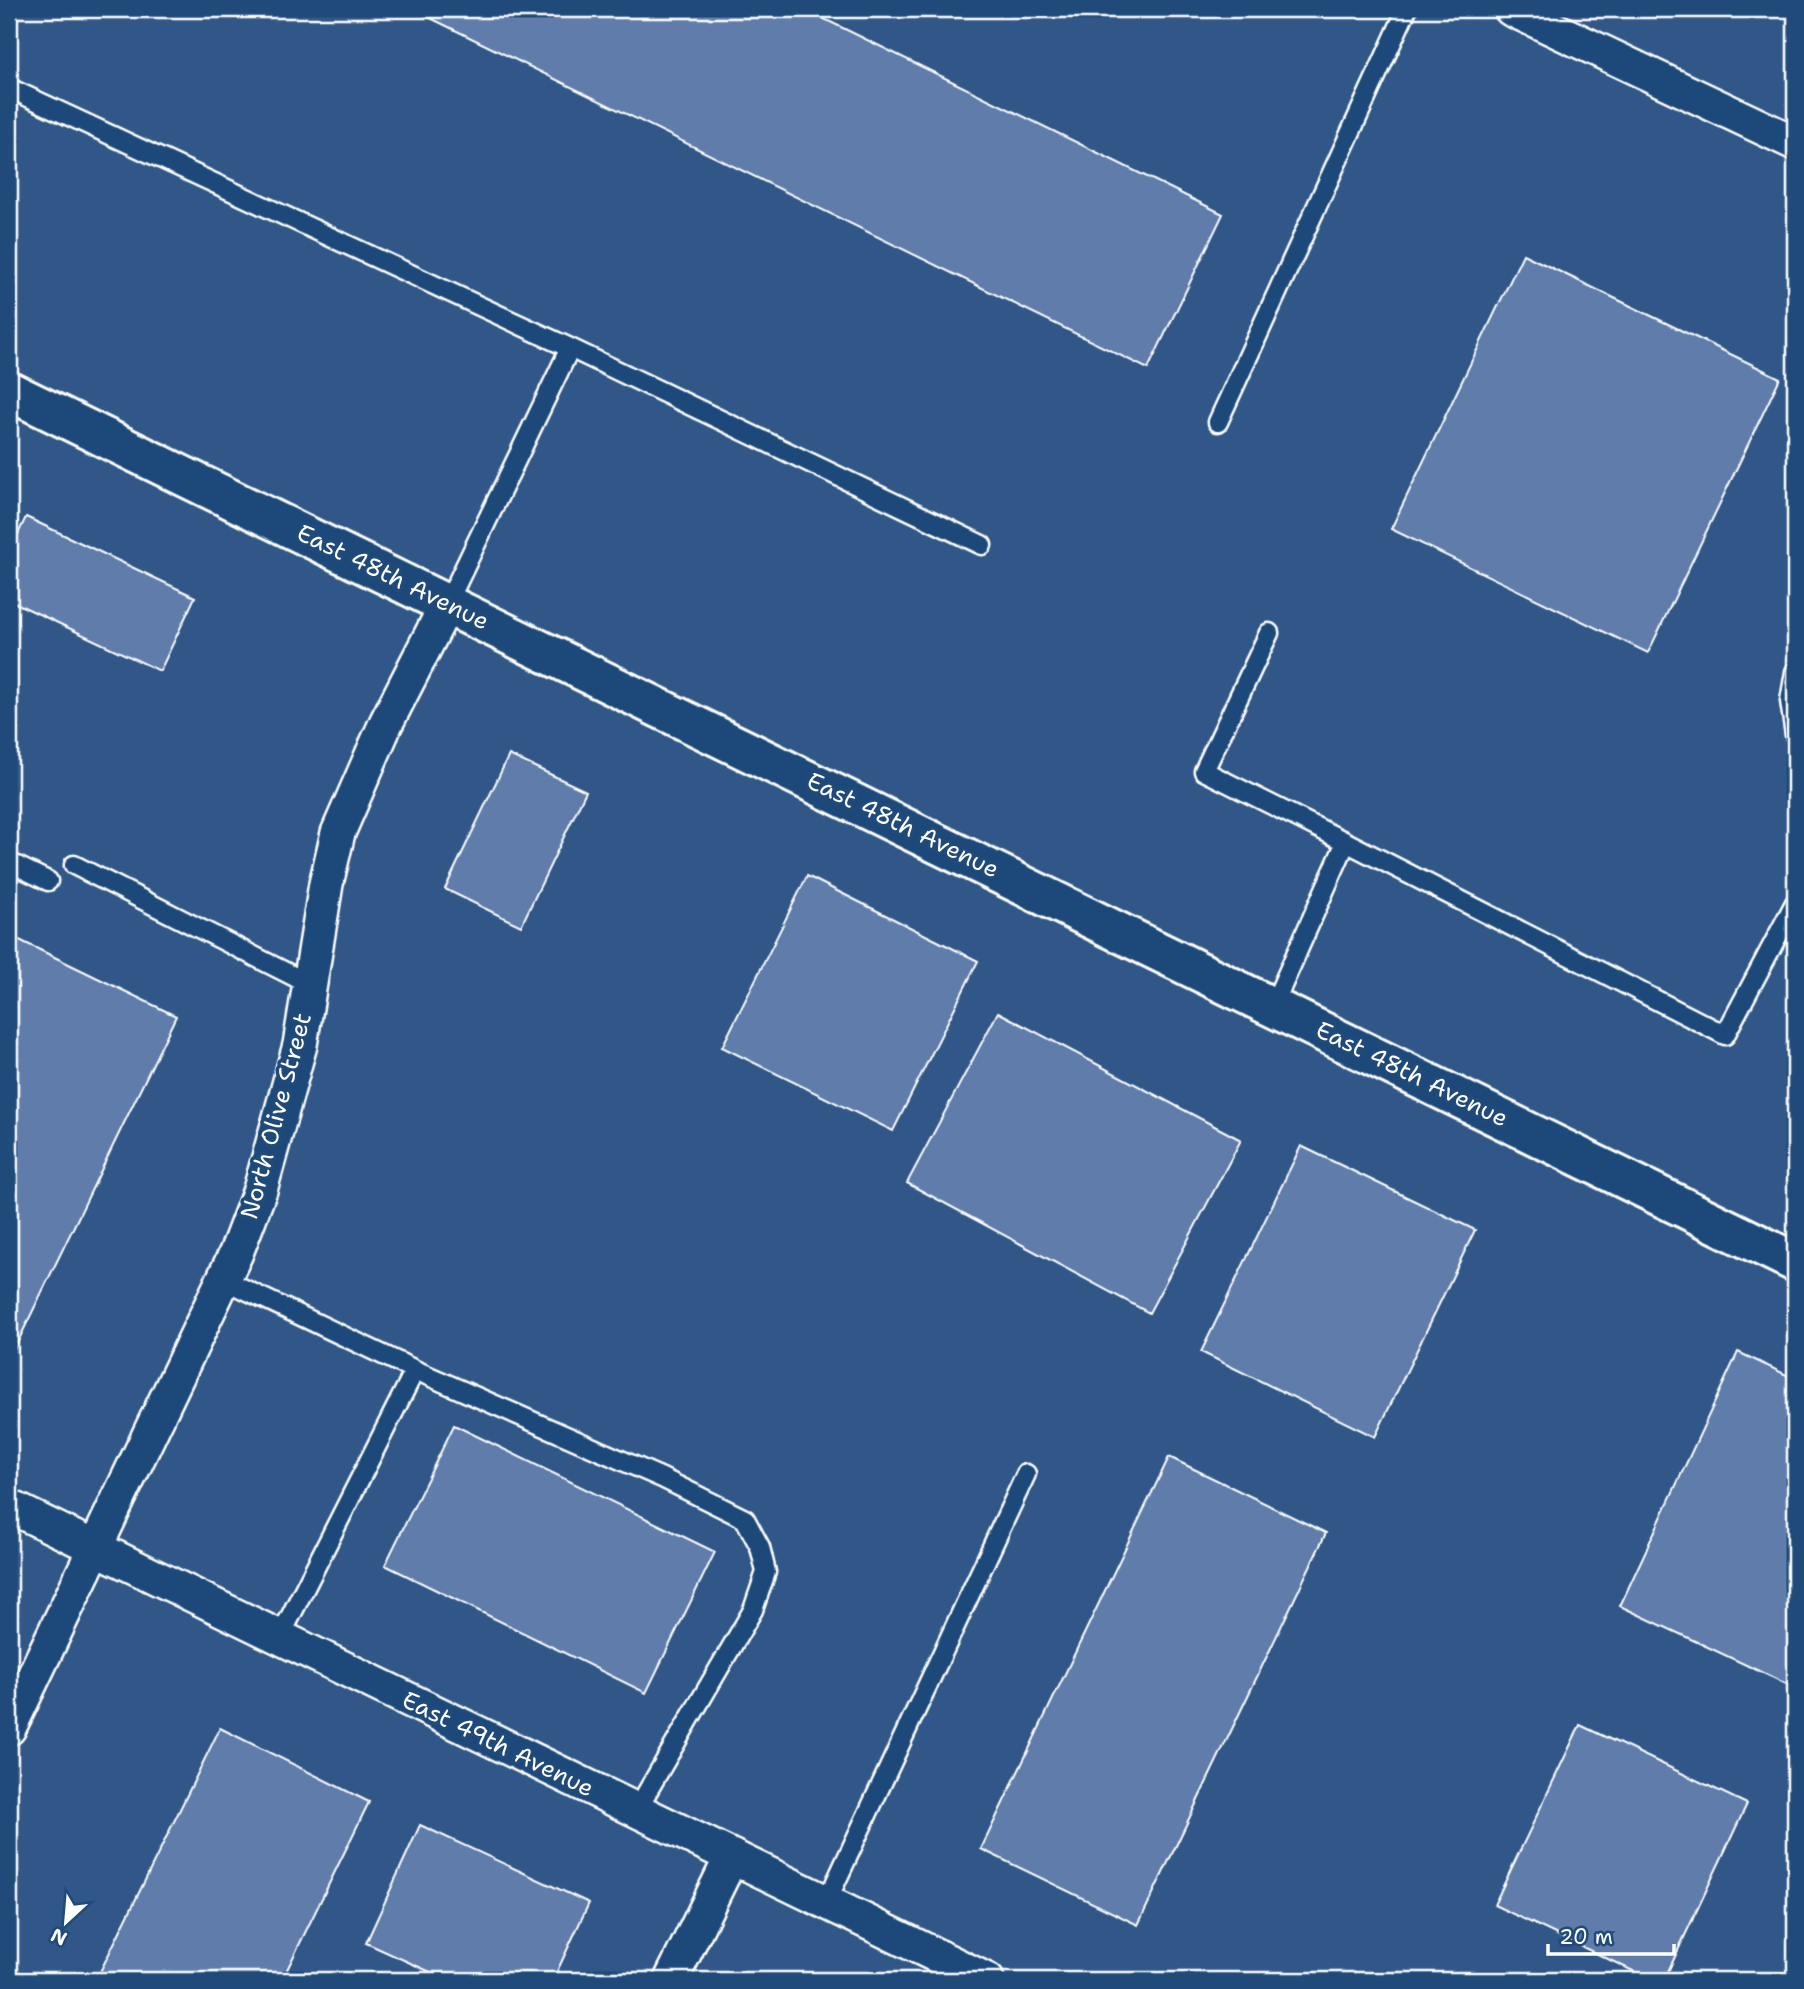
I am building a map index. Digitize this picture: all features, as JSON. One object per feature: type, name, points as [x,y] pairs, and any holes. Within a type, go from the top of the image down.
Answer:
[{"type":"street","points":[[1511,9],[1795,143]]},
{"type":"street","name":"East 48th Avenue","points":[[9,391],[1795,1262]]},
{"type":"street","name":"North Olive Street","points":[[9,1728],[223,1279],[260,1190],[300,1045],[326,884],[338,833],[386,723],[447,604]]},
{"type":"street","name":"East 49th Avenue","points":[[9,1506],[987,1980]]},
{"type":"street","points":[[671,1980],[731,1858]]},
{"type":"lane","points":[[1217,422],[1407,9]]},
{"type":"lane","points":[[9,88],[570,348],[982,545]]},
{"type":"lane","points":[[447,604],[570,348]]},
{"type":"lane","points":[[1269,633],[1204,771],[1725,1035],[1795,903]]},
{"type":"lane","points":[[1795,672],[1790,701],[1795,735]]},
{"type":"lane","points":[[1273,1006],[1346,842]]},
{"type":"lane","points":[[9,862],[48,881]]},
{"type":"lane","points":[[74,865],[309,984]]},
{"type":"lane","points":[[223,1279],[415,1370],[662,1478],[745,1519],[760,1547],[766,1572],[753,1610],[636,1811]]},
{"type":"lane","points":[[280,1637],[415,1370]]},
{"type":"lane","points":[[826,1903],[1026,1474]]},
{"type":"building","points":[[412,9],[804,9],[1223,214],[1148,369]]},
{"type":"building","points":[[1523,254],[1780,378],[1648,653],[1391,529]]},
{"type":"building","points":[[26,517],[195,597],[160,671],[9,600],[9,553]]},
{"type":"building","points":[[509,755],[586,791],[521,926],[445,889]]},
{"type":"building","points":[[807,876],[978,961],[893,1131],[722,1047]]},
{"type":"building","points":[[9,935],[176,1016],[9,1360]]},
{"type":"building","points":[[998,1012],[1241,1140],[1149,1313],[907,1183]]},
{"type":"building","points":[[1301,1146],[1475,1230],[1375,1437],[1201,1352]]},
{"type":"building","points":[[1738,1352],[1795,1379],[1795,1688],[1620,1606]]},
{"type":"building","points":[[454,1425],[715,1552],[646,1693],[385,1565]]},
{"type":"building","points":[[1169,1457],[1326,1533],[1138,1925],[981,1849]]},
{"type":"building","points":[[1580,1725],[1747,1804],[1664,1980],[1652,1980],[1494,1905]]},
{"type":"building","points":[[220,1728],[369,1802],[282,1980],[96,1980]]},
{"type":"building","points":[[420,1825],[589,1903],[553,1980],[448,1980],[366,1943]]}]
